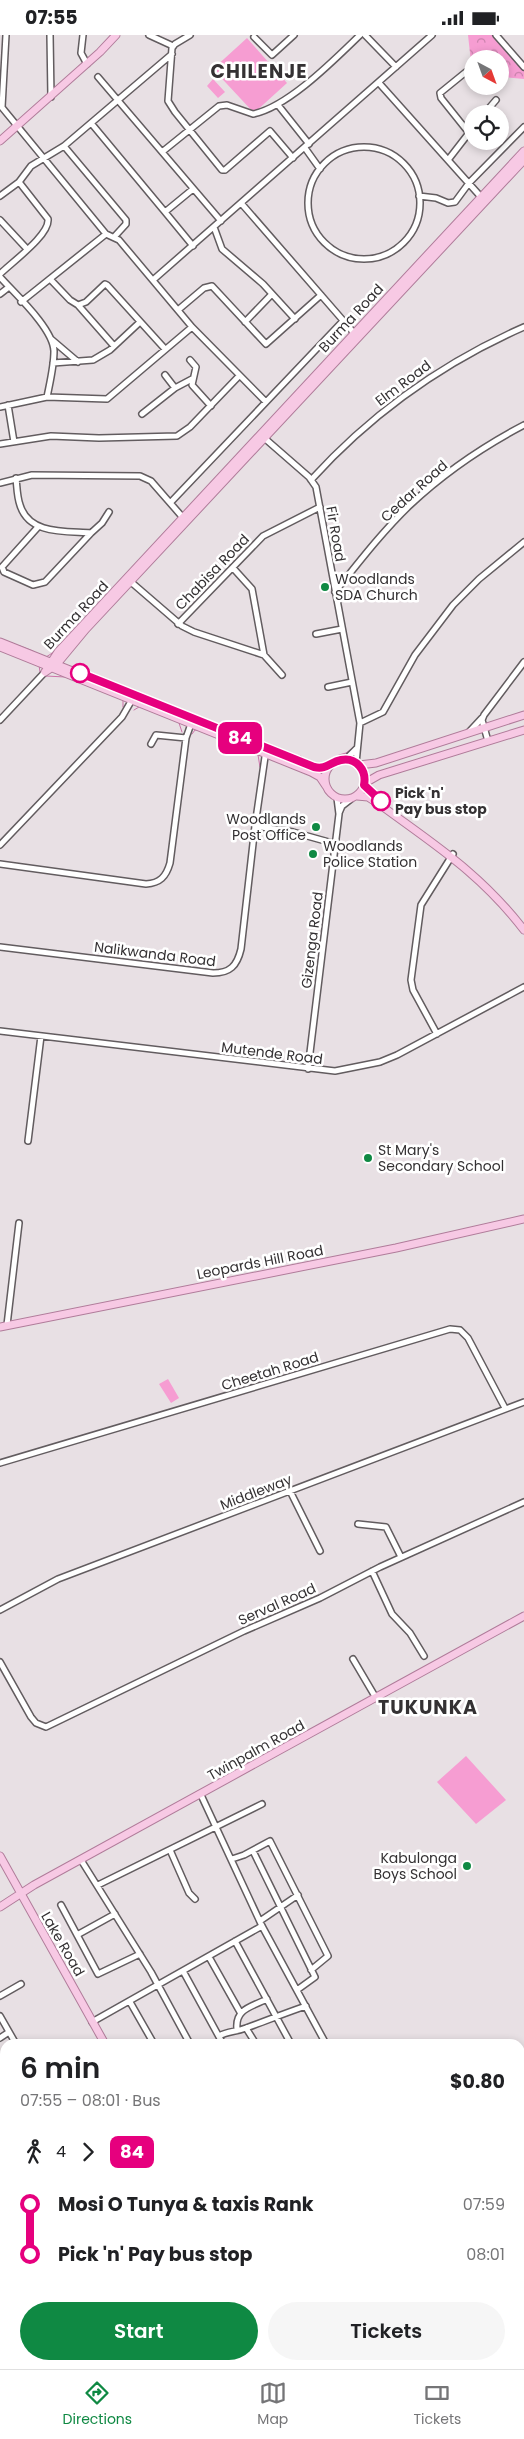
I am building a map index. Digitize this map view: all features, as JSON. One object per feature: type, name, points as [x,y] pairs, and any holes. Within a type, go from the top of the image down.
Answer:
[{"type":"main road","points":[[0,141],[51,97],[116,35]]},
{"type":"main road","name":"Burma Road","points":[[50,666],[354,333],[524,151]]},
{"type":"main road","name":"Burma Road","points":[[262,436],[524,160]]},
{"type":"main road","name":"Burma Road","points":[[50,666],[131,582],[185,520]]},
{"type":"main road","points":[[0,642],[50,666]]},
{"type":"main road","points":[[0,647],[266,751],[320,777],[337,798],[368,797],[453,855]]},
{"type":"main road","points":[[266,751],[321,769],[346,759],[358,764],[376,763],[524,715]]},
{"type":"main road","points":[[354,798],[365,784],[379,775],[524,730]]},
{"type":"main road","points":[[358,764],[364,771],[365,784],[381,801],[489,884],[522,921],[524,930]]},
{"type":"main road","points":[[326,786],[326,773],[330,766]]},
{"type":"main road","name":"Leopards Hill Road","points":[[3,1326],[396,1247],[524,1219]]},
{"type":"main road","name":"Twinpalm Road","points":[[0,1907],[34,1885],[524,1616]]},
{"type":"main road","name":"Lake Road","points":[[0,1855],[13,1882],[101,2039]]},
{"type":"main road","points":[[13,1882],[23,1886],[34,1885]]},
{"type":"main road","points":[[7,1903],[18,1902],[27,1907]]},
{"type":"street","points":[[6,35],[1,106],[106,234],[115,236],[192,327],[266,402]]},
{"type":"street","points":[[50,35],[51,97]]},
{"type":"street","points":[[83,35],[81,53],[87,64]]},
{"type":"street","points":[[149,35],[173,46]]},
{"type":"street","points":[[190,35],[173,46],[168,101],[189,130],[224,170],[270,131],[293,158]]},
{"type":"street","points":[[254,37],[272,55],[294,35]]},
{"type":"street","points":[[162,152],[222,105],[252,114],[278,105],[325,68],[360,35]]},
{"type":"street","points":[[365,35],[396,67]]},
{"type":"street","points":[[153,280],[379,83],[431,35]]},
{"type":"street","points":[[496,35],[524,67]]},
{"type":"street","points":[[0,196],[19,182],[31,166],[64,146],[118,98],[172,54]]},
{"type":"street","points":[[464,74],[440,93],[441,97],[464,123]]},
{"type":"street","points":[[98,77],[118,98],[221,221]]},
{"type":"street","points":[[379,83],[481,197]]},
{"type":"street","points":[[492,105],[496,100]]},
{"type":"street","points":[[278,105],[307,146],[320,169]]},
{"type":"street","points":[[91,123],[193,246]]},
{"type":"street","points":[[419,196],[436,198],[452,203],[524,127]]},
{"type":"street","points":[[448,160],[464,140]]},
{"type":"street","points":[[64,146],[126,220],[126,224],[115,236]]},
{"type":"street","points":[[366,148],[383,151],[398,159],[410,172],[419,196],[417,219],[411,233],[389,253],[374,258],[359,259],[345,256],[325,244],[316,232],[310,219],[308,204],[310,189],[320,169],[333,157],[349,150],[366,148]]},
{"type":"street","points":[[19,182],[48,219],[46,230],[0,275],[51,339],[54,348],[48,397]]},
{"type":"street","points":[[165,212],[193,189]]},
{"type":"street","points":[[241,203],[354,333]]},
{"type":"street","points":[[0,220],[27,249]]},
{"type":"street","points":[[214,227],[222,249],[272,293],[295,319]]},
{"type":"street","points":[[21,301],[106,234]]},
{"type":"street","points":[[50,279],[70,300],[78,305],[114,346]]},
{"type":"street","points":[[78,305],[86,302],[106,284],[164,349]]},
{"type":"street","points":[[178,310],[204,288],[212,286],[266,344],[321,295]]},
{"type":"street","points":[[0,295],[9,287]]},
{"type":"street","points":[[245,323],[272,293]]},
{"type":"street","points":[[171,502],[343,321]]},
{"type":"street","points":[[53,363],[93,360],[114,346],[140,322]]},
{"type":"street","points":[[0,407],[48,397],[107,399],[192,327]]},
{"type":"street","name":"Elm Road","points":[[311,480],[338,452],[378,416],[416,386],[459,358],[524,327]]},
{"type":"street","points":[[51,339],[78,362]]},
{"type":"street","points":[[190,361],[196,367],[192,385],[211,406]]},
{"type":"street","points":[[165,375],[175,388]]},
{"type":"street","points":[[0,445],[51,436],[99,438],[177,435],[190,427],[239,376]]},
{"type":"street","points":[[142,414],[175,388],[192,379]]},
{"type":"street","points":[[8,405],[14,442]]},
{"type":"street","name":"Cedar Road","points":[[334,592],[378,539],[411,504],[462,464],[524,425]]},
{"type":"street","name":"Fir Road","points":[[262,436],[311,480],[316,487],[334,592],[360,723],[356,749],[358,764]]},
{"type":"street","points":[[0,483],[16,478],[61,474],[140,476],[151,481],[185,520]]},
{"type":"street","points":[[16,478],[21,509],[38,527],[49,530],[91,533]]},
{"type":"street","name":"Chabisa Road","points":[[131,582],[178,624],[263,536],[320,507]]},
{"type":"street","points":[[38,527],[2,567],[4,572],[36,585],[45,582],[102,523],[109,512]]},
{"type":"street","points":[[360,723],[383,712],[420,649],[453,605],[478,579],[524,542]]},
{"type":"street","points":[[233,568],[252,589],[264,655]]},
{"type":"street","points":[[178,624],[194,633],[264,655],[282,675]]},
{"type":"street","points":[[316,634],[342,629]]},
{"type":"street","points":[[467,733],[484,715],[524,662]]},
{"type":"street","points":[[0,719],[50,666]]},
{"type":"street","points":[[328,687],[352,682]]},
{"type":"street","points":[[0,845],[122,717],[133,698]]},
{"type":"street","points":[[484,715],[482,720],[488,741]]},
{"type":"street","points":[[0,864],[146,884],[162,879],[170,863],[186,738],[192,721]]},
{"type":"street","points":[[151,744],[156,735],[186,738]]},
{"type":"street","points":[[346,759],[356,749]]},
{"type":"street","name":"Nalikwanda Road","points":[[0,947],[213,973],[229,970],[234,967],[241,949],[255,826],[266,751]]},
{"type":"street","name":"Gizenga Road","points":[[308,1069],[336,844],[339,813],[337,798]]},
{"type":"street","points":[[339,813],[342,806],[354,798]]},
{"type":"street","points":[[255,826],[293,832],[336,844]]},
{"type":"street","points":[[436,1034],[411,980],[421,905],[453,855]]},
{"type":"street","name":"Mutende Road","points":[[0,1031],[308,1069],[349,1069],[380,1062],[524,987]]},
{"type":"street","points":[[28,1141],[41,1036]]},
{"type":"street","points":[[3,1326],[19,1223]]},
{"type":"street","name":"Cheetah Road","points":[[0,1463],[450,1329],[460,1330],[468,1338],[505,1408]]},
{"type":"street","name":"Middleway","points":[[0,1611],[58,1579],[524,1402]]},
{"type":"street","points":[[290,1491],[320,1551]]},
{"type":"street","name":"Serval Road","points":[[0,1662],[31,1717],[40,1726],[46,1727],[110,1694],[244,1631],[320,1598],[401,1557],[524,1502]]},
{"type":"street","points":[[358,1524],[386,1527],[401,1557]]},
{"type":"street","points":[[372,1571],[392,1614],[410,1633],[424,1656]]},
{"type":"street","points":[[353,1659],[376,1698]]},
{"type":"street","points":[[201,1795],[261,1924],[323,2039]]},
{"type":"street","points":[[98,1885],[262,1804]]},
{"type":"street","points":[[232,1859],[270,1841],[328,1956],[311,1970]]},
{"type":"street","points":[[170,1850],[189,1893],[195,1899]]},
{"type":"street","points":[[252,1851],[314,1979],[297,1990]]},
{"type":"street","points":[[81,1860],[140,1954],[187,2039]]},
{"type":"street","points":[[92,2022],[235,1941],[261,1924],[280,1906],[298,1895]]},
{"type":"street","points":[[61,1905],[99,1974],[140,1954]]},
{"type":"street","points":[[77,1935],[115,1914]]},
{"type":"street","points":[[235,1941],[288,2039]]},
{"type":"street","points":[[209,1957],[240,2012]]},
{"type":"street","points":[[184,1971],[219,2037],[276,2015],[306,2006]]},
{"type":"street","points":[[0,1996],[21,1984]]},
{"type":"street","points":[[237,2029],[237,2018],[240,2012],[267,1999]]},
{"type":"street","points":[[130,2001],[151,2039]]},
{"type":"street","points":[[0,2016],[13,2039]]},
{"type":"street","points":[[246,2028],[253,2039]]},
{"type":"street","points":[[0,2038],[9,2033]]},
{"type":"green space","points":[[468,35],[492,35],[506,50],[470,50]]},
{"type":"green space","points":[[247,38],[287,83],[254,113],[213,69]]},
{"type":"green space","points":[[509,54],[524,70],[524,79],[509,78]]},
{"type":"green space","points":[[213,79],[225,92],[218,98],[207,86]]},
{"type":"green space","points":[[168,1379],[179,1398],[171,1403],[159,1384]]},
{"type":"green space","points":[[466,1756],[506,1800],[476,1824],[437,1782]]},
{"type":"waterway","points":[[12,643],[16,645]]},
{"type":"waterway","points":[[20,646],[33,651]]},
{"type":"waterway","points":[[39,654],[46,657],[54,652]]},
{"type":"waterway","points":[[39,665],[40,672]]},
{"type":"waterway","points":[[73,667],[85,672]]},
{"type":"waterway","points":[[46,676],[65,677]]},
{"type":"waterway","points":[[128,689],[141,695]]},
{"type":"waterway","points":[[109,694],[123,700],[123,707]]},
{"type":"waterway","points":[[146,697],[196,716]]},
{"type":"waterway","points":[[134,710],[139,707]]},
{"type":"waterway","points":[[200,718],[213,723]]},
{"type":"waterway","points":[[179,723],[182,732]]},
{"type":"waterway","points":[[215,724],[230,730]]},
{"type":"waterway","points":[[192,734],[195,730],[200,730]]},
{"type":"waterway","points":[[234,731],[253,740]]},
{"type":"waterway","points":[[339,755],[346,753],[354,747]]},
{"type":"waterway","points":[[252,752],[258,755],[260,767]]},
{"type":"waterway","points":[[283,752],[289,752]]},
{"type":"waterway","points":[[301,756],[305,761]]},
{"type":"waterway","points":[[325,764],[335,757]]},
{"type":"bus line","name":"84","points":[[80,673],[314,767],[321,769],[340,760],[351,760],[364,771],[364,785],[381,801]]},
{"type":"place","name":"Woodlands SDA Church","points":[[325,587]]},
{"type":"place","name":"Pick 'n' Pay bus stop","points":[[381,801]]},
{"type":"place","name":"Woodlands Post Office","points":[[316,827]]},
{"type":"place","name":"Woodlands Police Station","points":[[313,854]]},
{"type":"place","name":"St Mary's Secondary School","points":[[368,1158]]},
{"type":"place","name":"Kabulonga Boys School","points":[[467,1866]]},
{"type":"district","name":"CHILENJE","points":[[259,71]]},
{"type":"district","name":"TUKUNKA","points":[[428,1707]]}]
